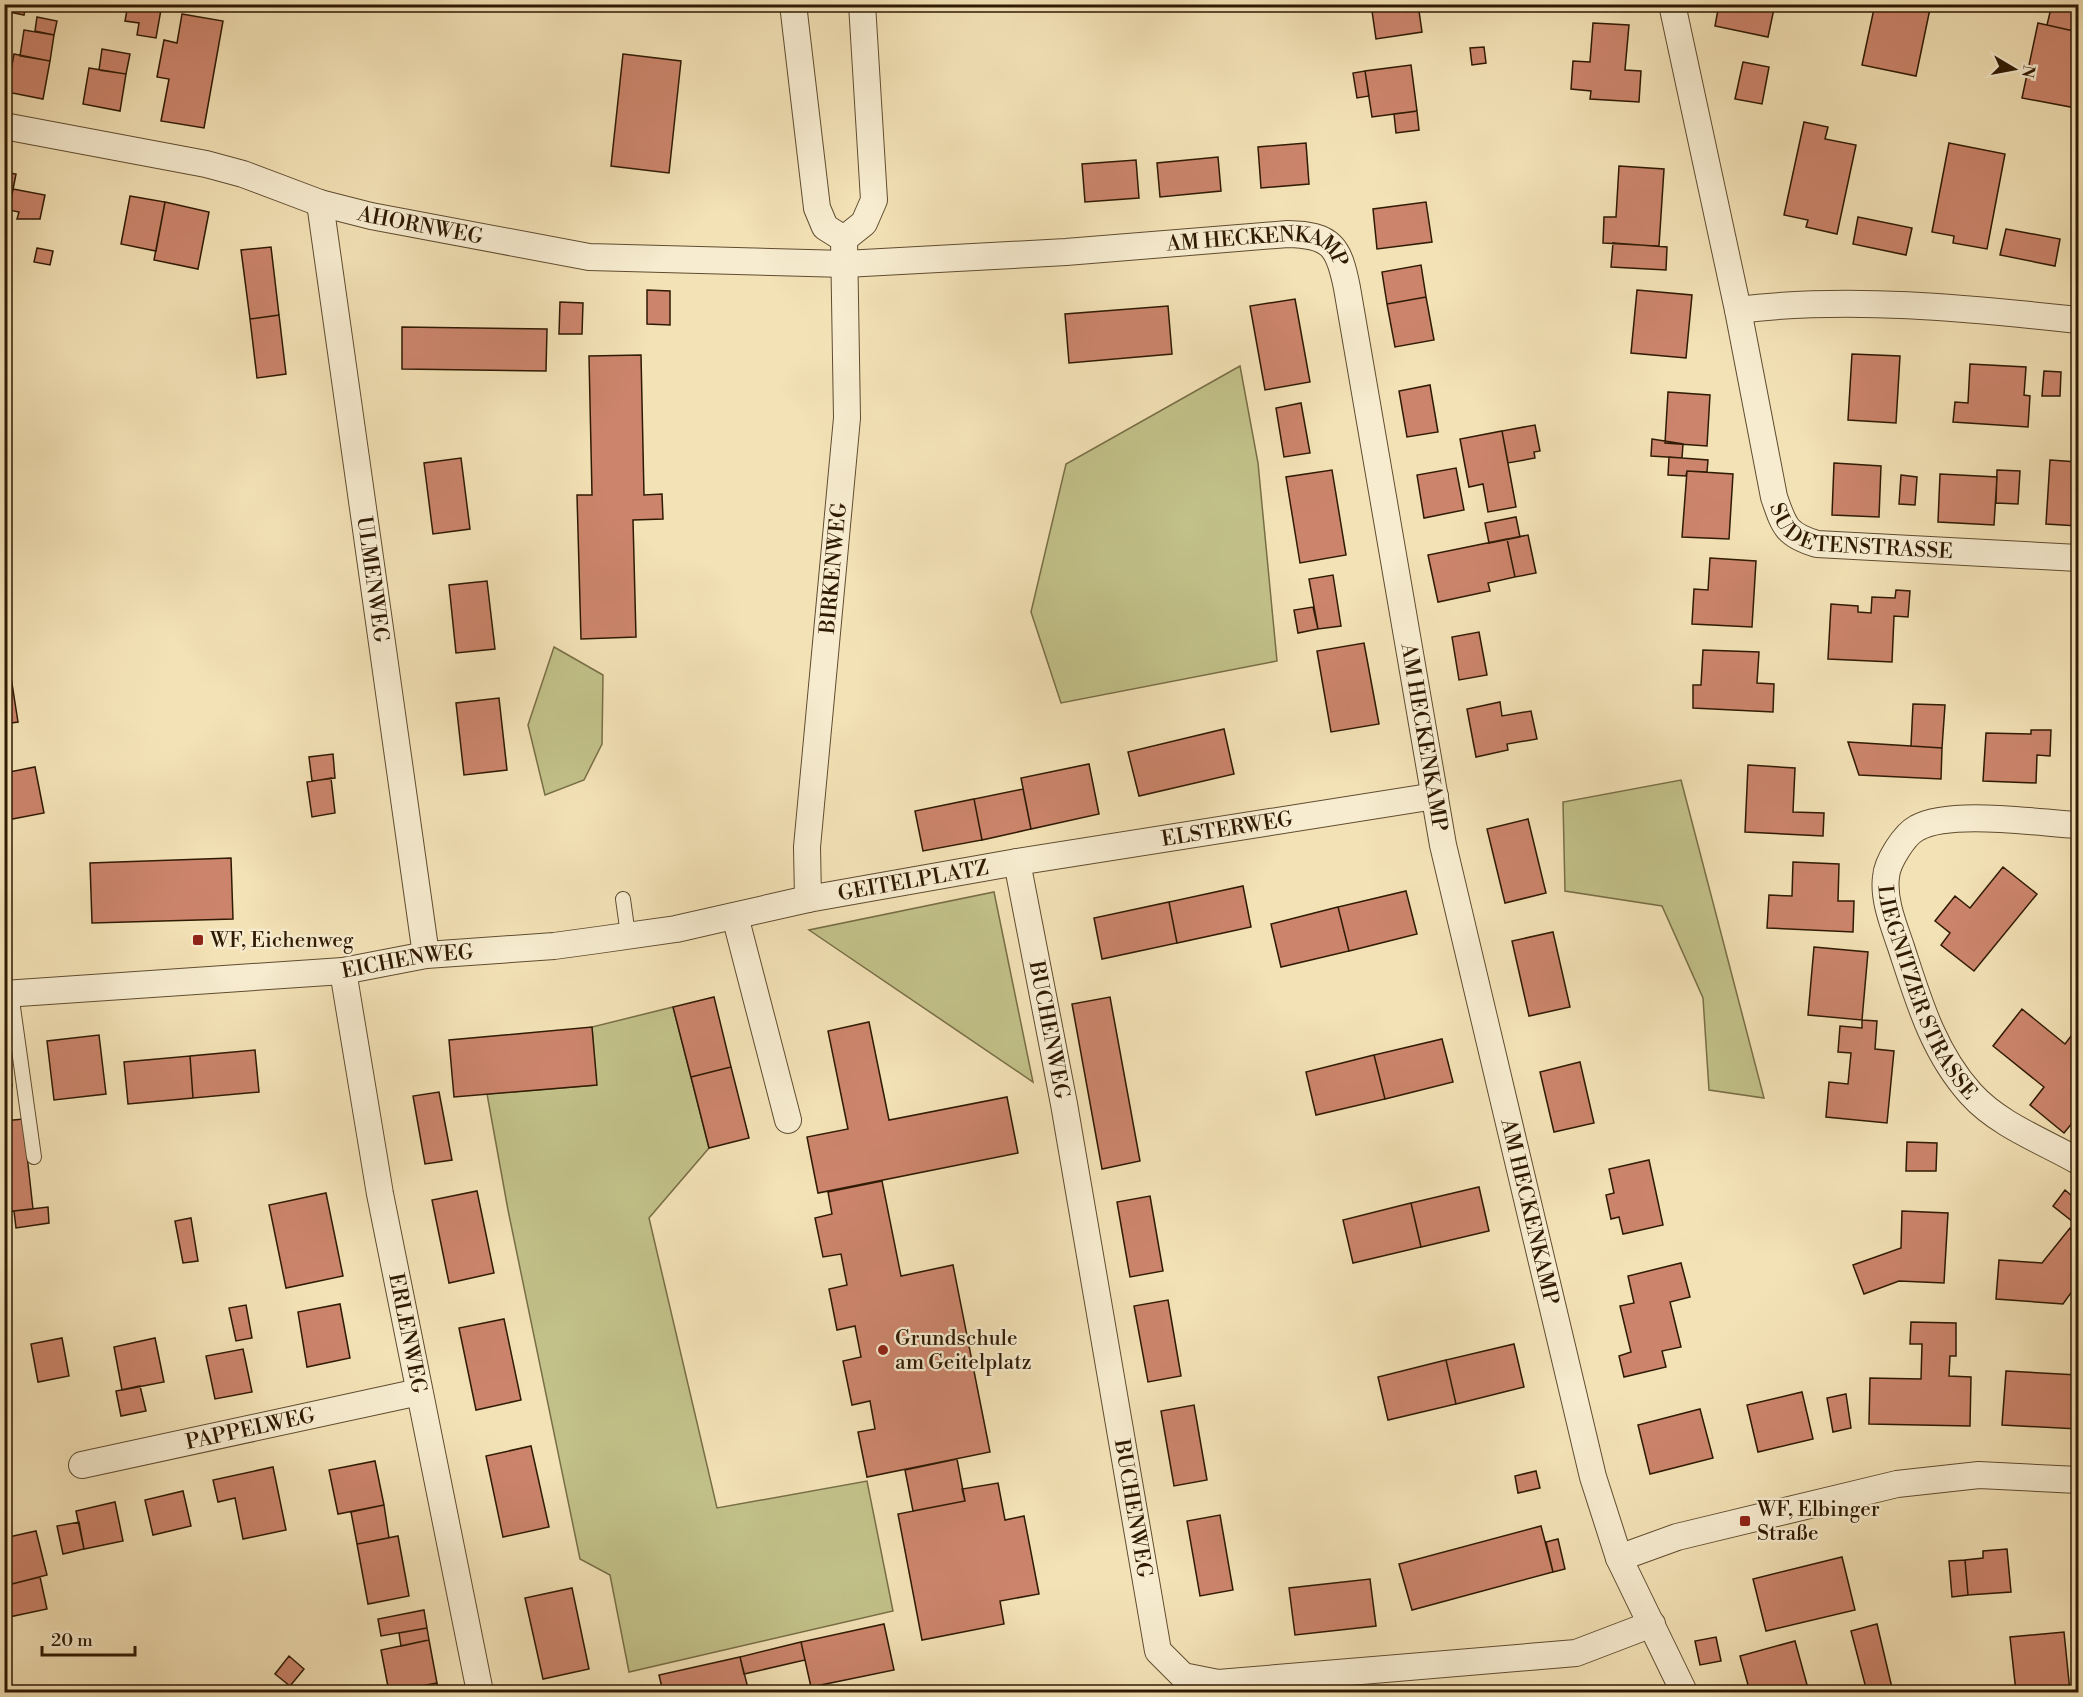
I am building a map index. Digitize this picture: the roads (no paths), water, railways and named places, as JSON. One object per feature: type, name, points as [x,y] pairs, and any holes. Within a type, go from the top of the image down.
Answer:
[{"type":"street","points":[[794,4],[818,208],[825,227],[845,251],[864,223],[874,200],[862,4]]},
{"type":"street","name":"SUDETENSTRASSE","points":[[1672,4],[1738,310],[1774,497],[1782,522],[1795,538],[1817,544],[2079,558]]},
{"type":"street","name":"AHORNWEG","points":[[4,126],[206,164],[243,174],[320,203],[371,216],[589,257],[845,251]]},
{"type":"street","name":"ULMENWEG","points":[[320,203],[426,955]]},
{"type":"street","name":"AM HECKENKAMP","points":[[845,251],[1066,252],[1288,234],[1324,239],[1337,250],[1347,288],[1448,867],[1593,1478],[1619,1558],[1684,1692]]},
{"type":"street","name":"BIRKENWEG","points":[[808,899],[811,802],[847,418],[845,251]]},
{"type":"street","points":[[1738,310],[1776,306],[1862,303],[2079,320]]},
{"type":"street","name":"ELSTERWEG","points":[[1017,862],[1435,796]]},
{"type":"street","name":"LIEGNITZER STRASSE","points":[[2079,825],[1960,819],[1933,820],[1914,829],[1895,854],[1886,876],[1889,911],[1926,1022],[1951,1068],[1972,1096],[2002,1120],[2079,1161]]},
{"type":"street","name":"GEITELPLATZ","points":[[808,899],[1017,862]]},
{"type":"street","name":"BUCHENWEG","points":[[1017,862],[1066,1115],[1158,1651],[1183,1676],[1218,1683],[1576,1653],[1652,1624]]},
{"type":"street","name":"EICHENWEG","points":[[8,994],[343,971],[426,955],[554,946],[676,929],[808,899]]},
{"type":"street","points":[[735,915],[788,1120]]},
{"type":"street","name":"ERLENWEG","points":[[343,971],[380,1194],[480,1692]]},
{"type":"street","name":"PAPPELWEG","points":[[82,1465],[419,1392]]},
{"type":"street","points":[[1619,1558],[1677,1537],[1897,1484],[1979,1475],[2079,1480]]},
{"type":"lane","points":[[623,899],[628,936]]},
{"type":"lane","points":[[8,994],[34,1157]]},
{"type":"place","name":"WF, Eichenweg","points":[[198,940]]},
{"type":"place","name":"Grundschule am Geitelplatz","points":[[883,1350]]},
{"type":"place","name":"WF, Elbinger Straße","points":[[1745,1521]]}]
